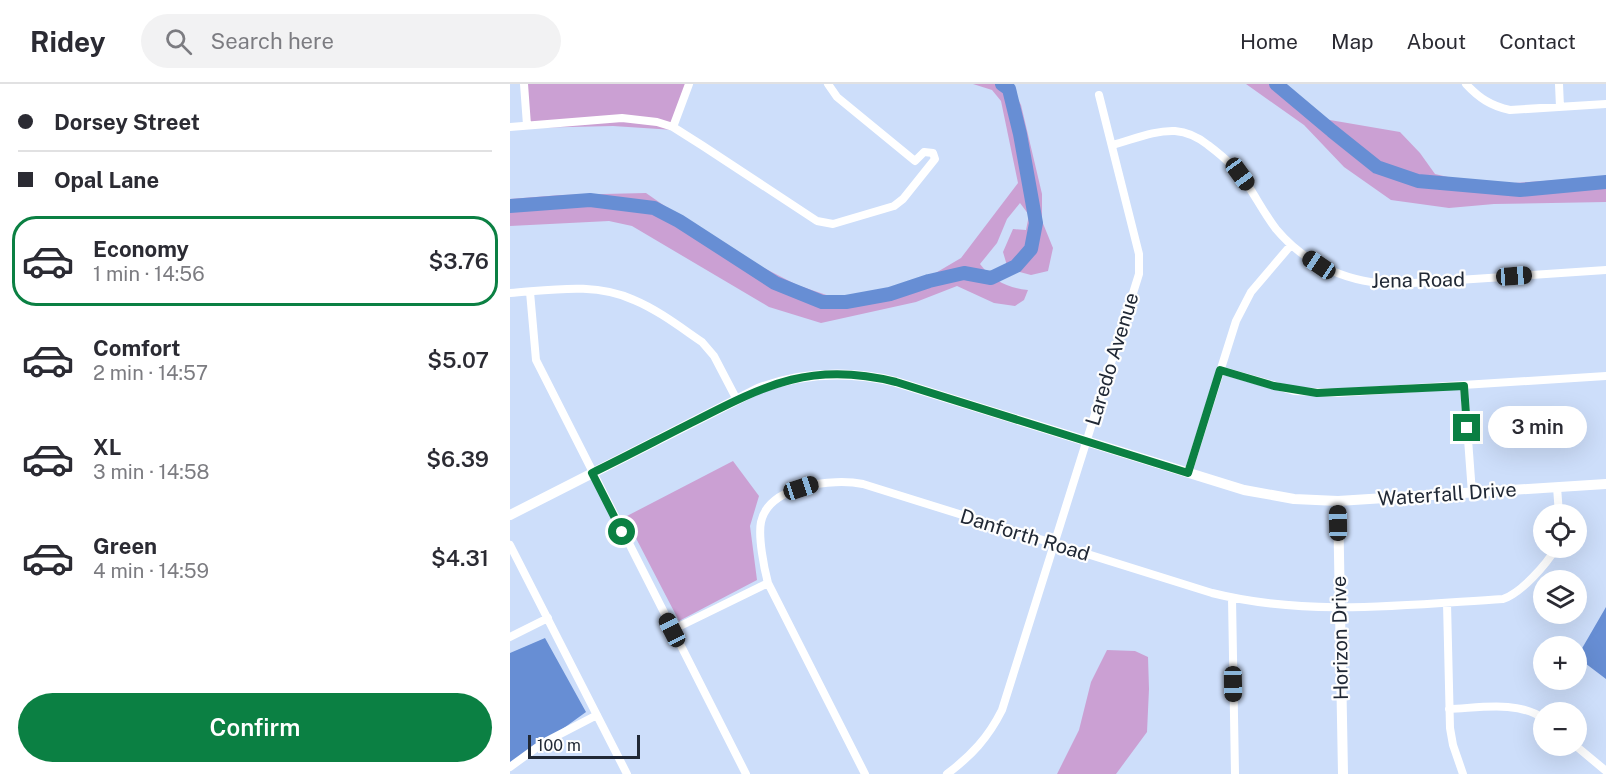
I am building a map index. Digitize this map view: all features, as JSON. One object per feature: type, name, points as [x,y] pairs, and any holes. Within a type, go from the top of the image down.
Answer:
[{"type":"street","points":[[524,84],[527,125]]},
{"type":"street","points":[[673,127],[689,84]]},
{"type":"street","points":[[510,127],[622,118],[657,122],[673,127],[817,221],[833,224],[894,206],[903,199],[935,159],[933,153],[924,152],[915,161],[837,97],[828,84]]},
{"type":"street","points":[[1466,84],[1483,100],[1500,108],[1519,110],[1606,104]]},
{"type":"street","points":[[1558,84],[1560,107]]},
{"type":"street","name":"Laredo Avenue","points":[[947,774],[961,764],[984,741],[1002,710],[1139,274],[1139,254],[1099,95]]},
{"type":"street","name":"Jena Road","points":[[1112,145],[1174,131],[1184,132],[1199,139],[1220,153],[1240,174],[1268,218],[1291,245],[1319,265],[1357,280],[1381,284],[1606,270]]},
{"type":"street","points":[[1188,473],[1242,306],[1261,279],[1291,245]]},
{"type":"street","points":[[510,293],[593,289],[623,295],[643,304],[702,342],[709,349],[737,400]]},
{"type":"street","points":[[530,291],[536,360],[746,774]]},
{"type":"street","points":[[1220,370],[1274,386],[1317,393],[1606,376]]},
{"type":"street","name":"Waterfall Drive","points":[[510,515],[767,386],[819,374],[856,374],[896,382],[1188,473],[1270,496],[1338,501],[1606,484]]},
{"type":"street","points":[[1464,386],[1472,493]]},
{"type":"street","name":"Danforth Road","points":[[865,774],[768,583],[760,530],[764,514],[779,499],[801,488],[827,482],[863,484],[1232,598],[1289,607],[1340,608],[1503,599],[1522,588],[1548,558]]},
{"type":"street","points":[[1557,488],[1558,504]]},
{"type":"street","name":"Horizon Drive","points":[[1338,501],[1343,774]]},
{"type":"street","points":[[510,545],[627,774]]},
{"type":"street","points":[[672,630],[768,583]]},
{"type":"street","points":[[1232,598],[1235,774]]},
{"type":"street","points":[[1447,603],[1449,709],[1453,745],[1463,774]]},
{"type":"street","points":[[510,637],[548,618]]},
{"type":"street","points":[[1449,709],[1515,708],[1533,713]]},
{"type":"street","points":[[510,767],[543,743],[597,715]]},
{"type":"street","points":[[1587,756],[1606,771]]},
{"type":"shaded area","points":[[526,84],[691,84],[674,130],[613,126],[528,128]]},
{"type":"shaded area","points":[[973,84],[1010,84],[1021,105],[1042,194],[1042,221],[1053,248],[1048,271],[1031,275],[1008,269],[1003,252],[1013,229],[1026,230],[1029,215],[1020,203],[1007,219],[997,243],[980,264],[990,275],[1001,282],[1028,290],[1024,300],[1015,306],[994,303],[957,286],[916,302],[821,323],[769,307],[632,226],[609,221],[510,226],[510,199],[646,193],[725,248],[797,285],[844,301],[910,288],[961,258],[1018,183],[1001,101],[992,90]]},
{"type":"shaded area","points":[[1246,84],[1269,84],[1324,119],[1400,132],[1420,153],[1435,174],[1482,185],[1606,177],[1606,202],[1494,204],[1449,208],[1391,200],[1344,167],[1304,125]]},
{"type":"shaded area","points":[[733,461],[759,496],[750,526],[757,580],[679,621],[625,517]]},
{"type":"shaded area","points":[[1107,650],[1135,651],[1148,657],[1147,732],[1116,774],[1057,774],[1079,730],[1091,682]]},
{"type":"water","points":[[1606,607],[1606,679],[1587,665],[1587,640]]},
{"type":"water","points":[[545,638],[586,712],[510,767],[510,653]]},
{"type":"waterway","points":[[510,206],[590,200],[654,208],[679,221],[775,283],[822,302],[846,302],[890,294],[929,281],[964,273],[991,278],[1016,266],[1031,249],[1036,223],[1020,134],[1009,89],[1002,84]]},
{"type":"waterway","points":[[1276,84],[1377,167],[1418,181],[1520,190],[1606,182]]},
{"type":"route","points":[[622,532],[592,473],[758,390],[777,382],[819,374],[856,374],[896,382],[1188,473],[1220,370],[1274,386],[1317,393],[1464,386],[1467,428]]}]
